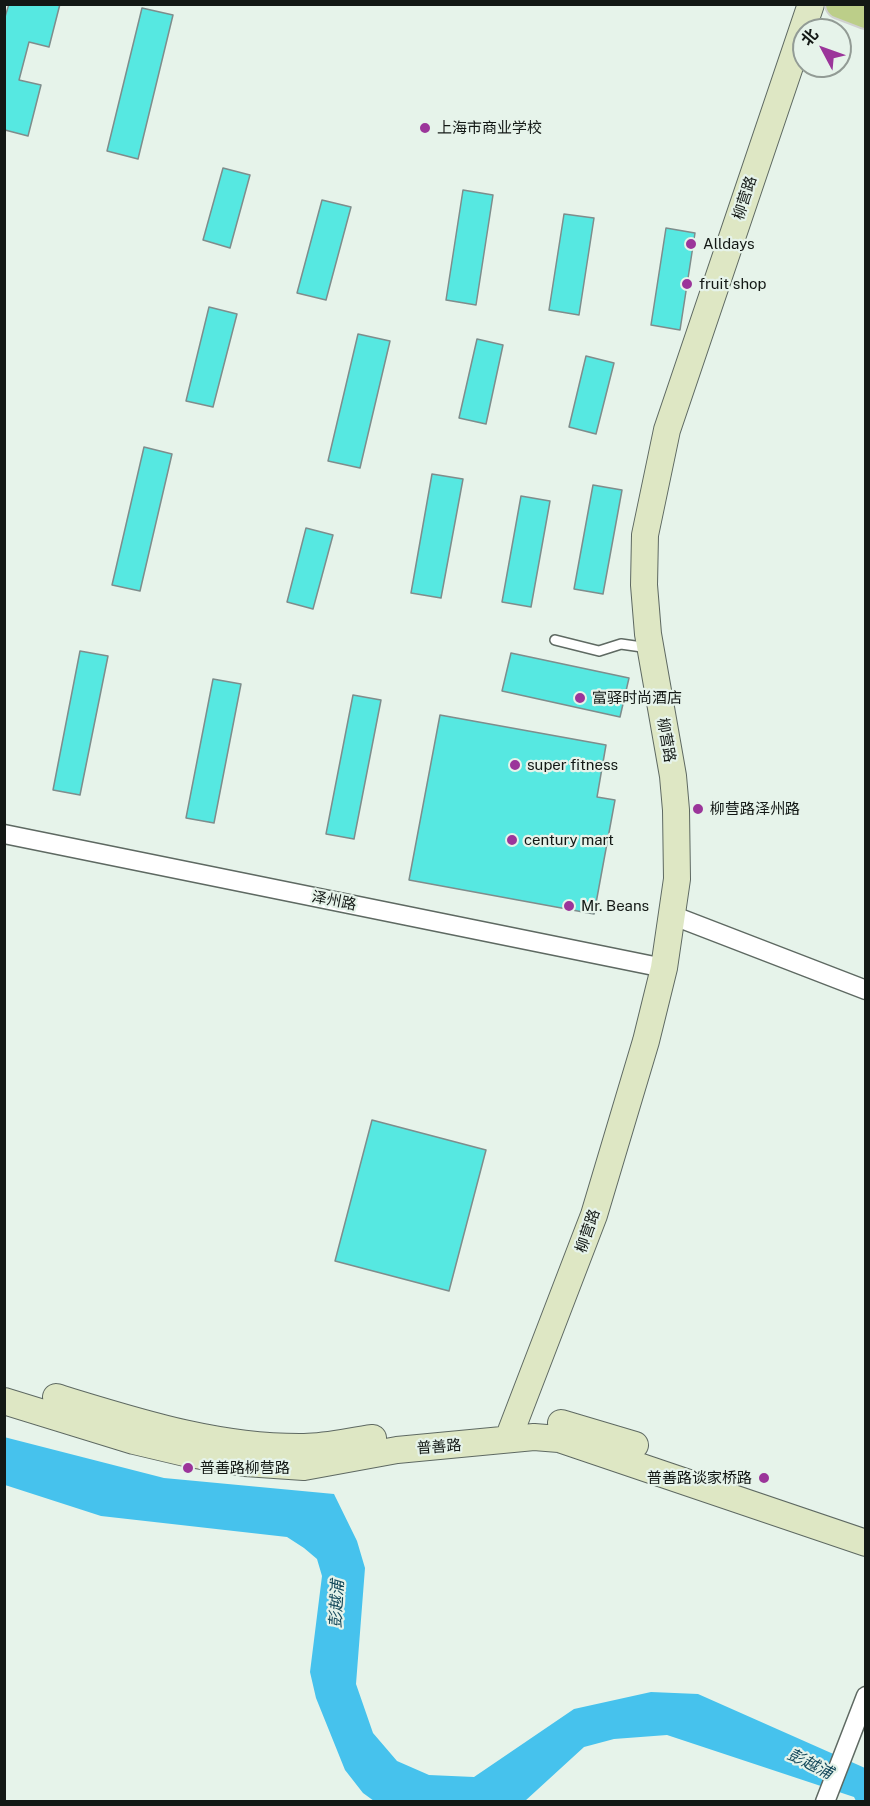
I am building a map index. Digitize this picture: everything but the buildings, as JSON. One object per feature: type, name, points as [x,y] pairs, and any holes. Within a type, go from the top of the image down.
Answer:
[{"type":"main road","name":"柳营路","points":[[510,1431],[594,1215],[646,1041],[664,968],[674,916],[677,846],[673,776],[650,649],[644,585],[645,535],[667,430],[811,4]]},
{"type":"main road","points":[[840,4],[866,14]]},
{"type":"main road","name":"普善路","points":[[4,1383],[194,1437],[247,1444],[329,1446],[394,1434],[485,1428],[559,1439],[866,1542]]},
{"type":"main road","name":"普善路","points":[[4,1401],[135,1441],[189,1454],[245,1463],[304,1467],[563,1424],[596,1432],[866,1524]]},
{"type":"street","name":"泽州路","points":[[4,834],[664,968]]},
{"type":"street","points":[[674,916],[866,990]]},
{"type":"street","points":[[825,1802],[863,1703]]},
{"type":"lane","points":[[555,640],[599,651],[621,644],[650,649]]},
{"type":"water","name":"彭越浦","points":[[4,1437],[164,1478],[334,1494],[357,1541],[365,1568],[356,1684],[373,1733],[397,1761],[429,1775],[474,1777],[574,1709],[651,1692],[698,1694],[865,1768],[865,1801],[856,1801],[854,1797],[667,1735],[614,1739],[584,1747],[525,1801],[374,1801],[363,1793],[345,1770],[316,1698],[310,1672],[322,1576],[317,1559],[287,1537],[101,1516],[5,1485]]},
{"type":"place","name":"上海市商业学校","points":[[425,128]]},
{"type":"place","name":"Alldays","points":[[691,244]]},
{"type":"place","name":"fruit shop","points":[[687,284]]},
{"type":"place","name":"富驿时尚酒店","points":[[580,698]]},
{"type":"place","name":"super fitness","points":[[515,765]]},
{"type":"place","name":"柳营路泽州路","points":[[698,809]]},
{"type":"place","name":"century mart","points":[[512,840]]},
{"type":"place","name":"Mr. Beans","points":[[569,906]]},
{"type":"place","name":"普善路柳营路","points":[[188,1468]]},
{"type":"place","name":"普善路谈家桥路","points":[[764,1478]]}]
